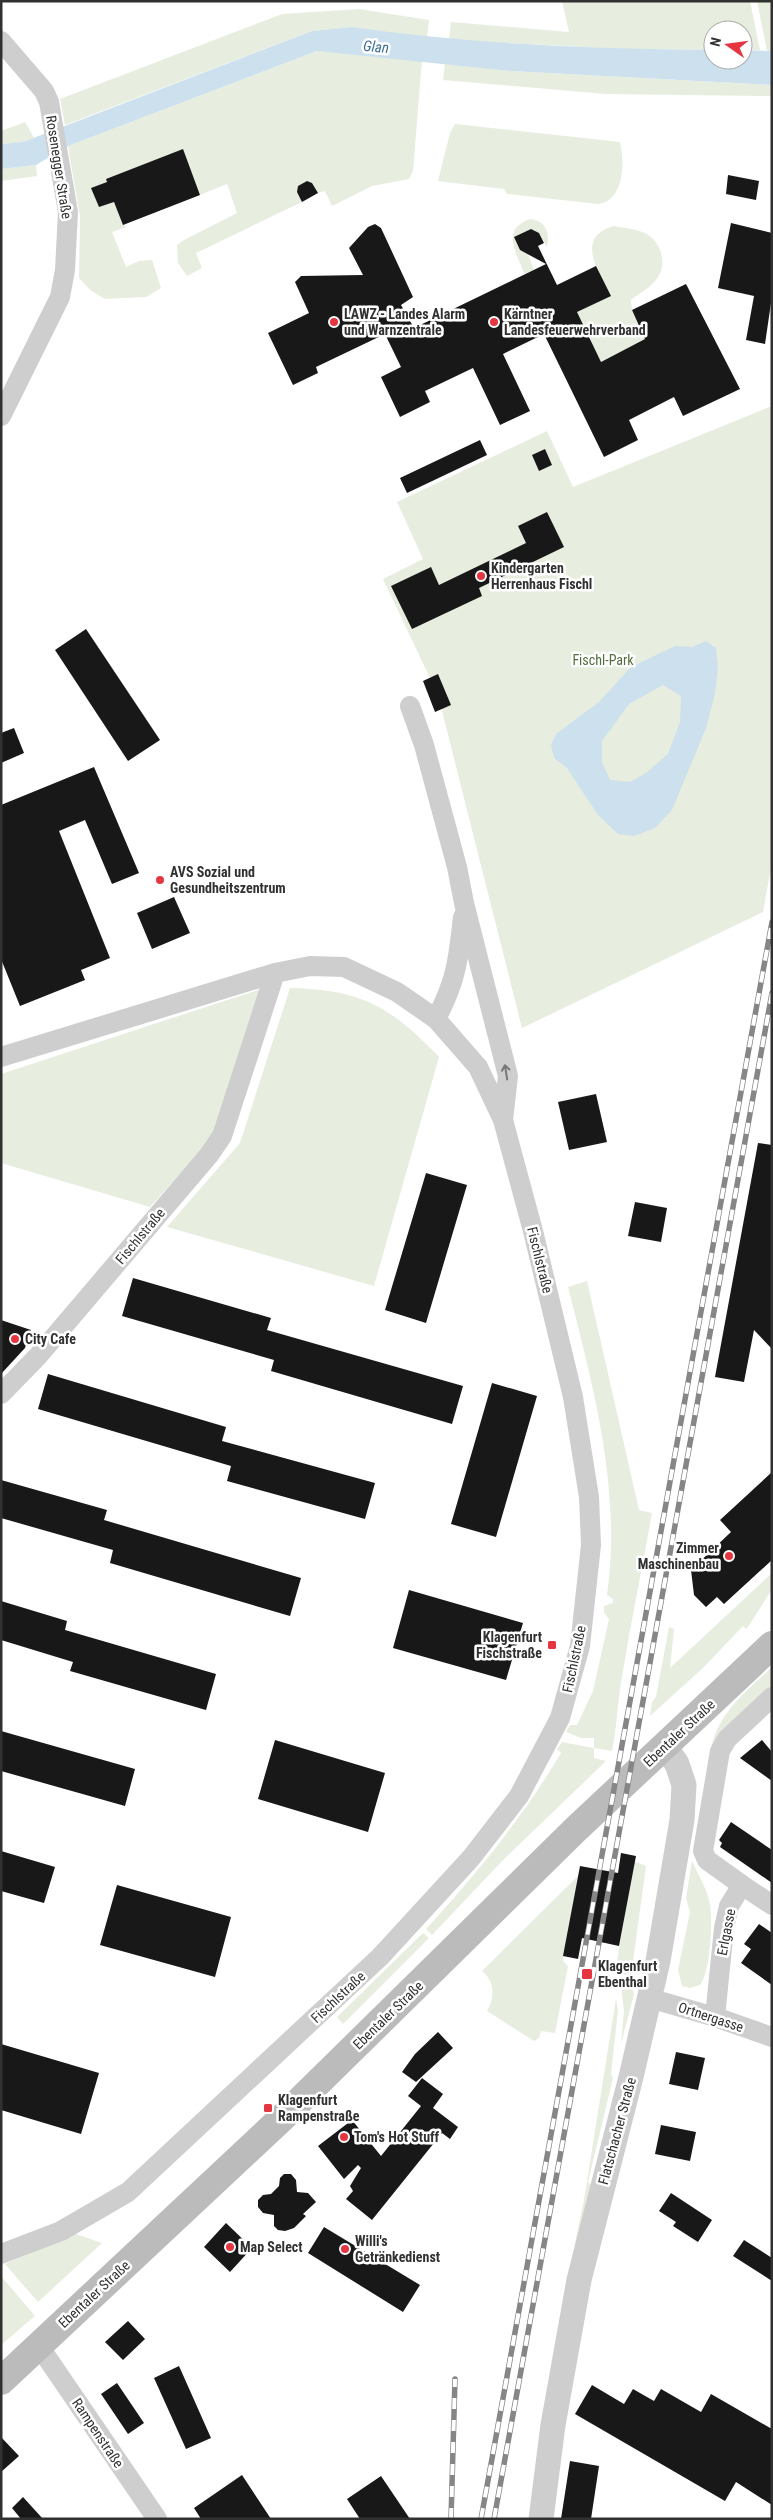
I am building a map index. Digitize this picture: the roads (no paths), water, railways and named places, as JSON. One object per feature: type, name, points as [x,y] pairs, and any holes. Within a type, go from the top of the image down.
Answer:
[{"type":"main road","name":"Ebentaler Straße","points":[[1,2381],[282,2118],[525,1879],[772,1645]]},
{"type":"street","name":"Rosenegger Straße","points":[[1,40],[44,91],[52,119],[68,212],[68,238],[60,297],[1,416]]},
{"type":"street","points":[[410,706],[427,755],[457,867],[508,1076],[503,1120]]},
{"type":"street","points":[[436,1019],[450,992],[457,970],[464,902]]},
{"type":"street","name":"Fischlstraße","points":[[1,1057],[275,973],[310,966],[344,967],[397,992],[436,1019],[478,1067],[503,1120],[533,1231],[573,1398],[589,1497],[591,1545],[580,1646],[560,1718],[519,1796],[471,1858],[380,1957],[128,2192],[61,2231],[1,2254]]},
{"type":"street","name":"Fischlstraße","points":[[1,1394],[56,1336],[209,1155],[222,1136],[275,973]]},
{"type":"street","points":[[772,1697],[727,1739],[720,1751],[703,1851],[707,1860],[772,1905]]},
{"type":"street","name":"Flatschacher Straße","points":[[541,2519],[553,2425],[579,2280],[649,1998],[664,1927],[684,1795],[677,1764],[665,1746]]},
{"type":"street","name":"Erlgasse","points":[[715,2017],[724,1928],[729,1906],[742,1885]]},
{"type":"street","name":"Ortnergasse","points":[[649,1998],[715,2017],[772,2037]]},
{"type":"street","name":"Rampenstraße","points":[[39,2346],[157,2519]]},
{"type":"water","name":"Glan","points":[[352,27],[442,38],[532,44],[703,50],[703,70],[753,70],[753,50],[772,51],[772,85],[511,71],[317,51],[68,146],[36,165],[1,169],[1,144],[23,142],[312,31]]},
{"type":"water","points":[[706,641],[716,648],[718,667],[715,694],[706,728],[672,810],[655,828],[634,836],[618,834],[598,815],[567,768],[554,758],[551,745],[556,734],[599,702],[631,667],[675,646],[692,647]],"holes":[[[663,685],[681,696],[680,722],[668,754],[646,773],[630,782],[610,780],[602,762],[602,741],[629,704]]]},
{"type":"railway","points":[[481,2519],[772,922]]},
{"type":"railway","points":[[494,2519],[772,993]]},
{"type":"railway","points":[[451,2519],[455,2379]]},
{"type":"place","name":"LAWZ - Landes Alarm und Warnzentrale","points":[[334,322]]},
{"type":"place","name":"Kärntner Landesfeuerwehrverband","points":[[494,322]]},
{"type":"place","name":"Kindergarten Herrenhaus Fischl","points":[[481,576]]},
{"type":"place","name":"AVS Sozial und Gesundheitszentrum","points":[[160,880]]},
{"type":"place","name":"City Cafe","points":[[15,1339]]},
{"type":"place","name":"Zimmer Maschinenbau","points":[[729,1556]]},
{"type":"place","name":"Klagenfurt Fischstraße","points":[[552,1645]]},
{"type":"place","name":"Klagenfurt Ebenthal","points":[[587,1974]]},
{"type":"place","name":"Klagenfurt Rampenstraße","points":[[268,2108]]},
{"type":"place","name":"Tom's Hot Stuff","points":[[344,2137]]},
{"type":"place","name":"Map Select","points":[[230,2247]]},
{"type":"place","name":"Willi's Getränkedienst","points":[[345,2249]]},
{"type":"park label","name":"Fischl-Park","points":[[603,660]]}]
